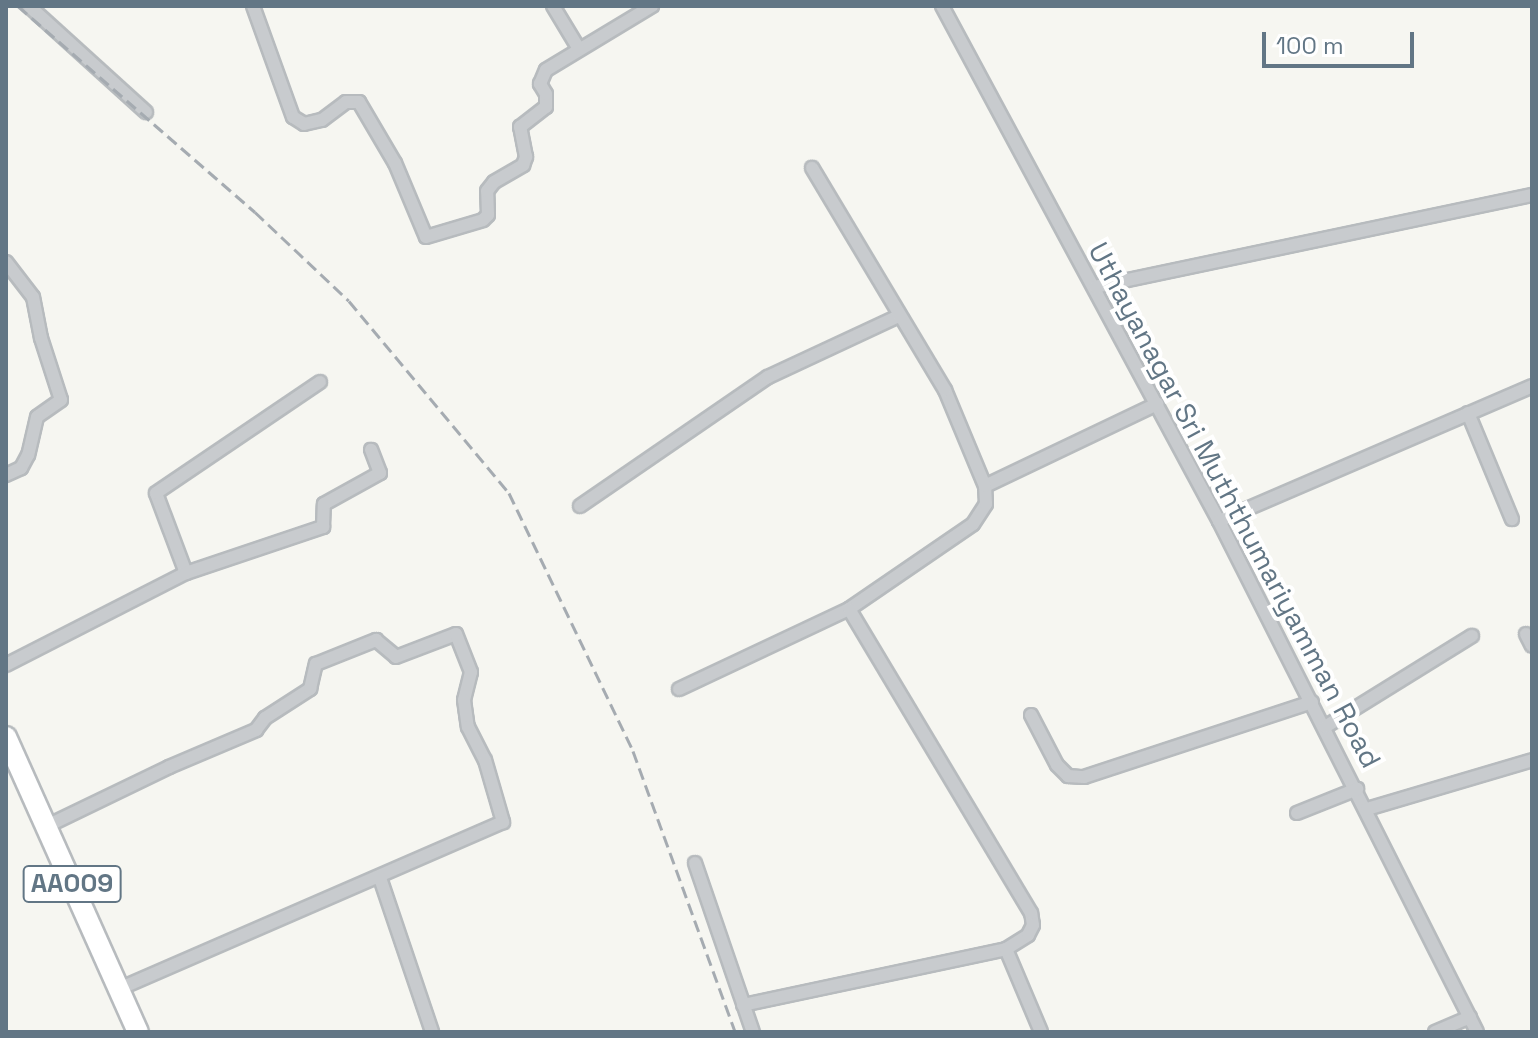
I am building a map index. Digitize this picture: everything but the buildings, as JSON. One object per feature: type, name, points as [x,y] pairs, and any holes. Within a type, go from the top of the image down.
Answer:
[{"type":"highway","name":"AA009","points":[[6,737],[138,1032]]},
{"type":"street","points":[[29,6],[146,112]]},
{"type":"street","points":[[253,6],[293,117],[304,124],[322,120],[346,102],[359,102],[395,163],[426,237],[483,220],[488,215],[487,191],[494,182],[523,165],[526,157],[520,127],[546,107],[541,77],[546,70],[652,6]]},
{"type":"street","points":[[553,6],[579,49]]},
{"type":"street","name":"Uthayanagar Sri Muththumariyamman Road","points":[[942,6],[1219,521],[1357,789],[1477,1032]]},
{"type":"street","points":[[679,689],[849,609],[973,524],[986,504],[985,486],[945,390],[812,168]]},
{"type":"street","points":[[1095,287],[1532,195]]},
{"type":"street","points":[[6,262],[33,297],[41,338],[61,400],[37,417],[28,455],[21,468],[6,475]]},
{"type":"street","points":[[580,506],[768,377],[899,316]]},
{"type":"street","points":[[186,573],[156,493],[320,382]]},
{"type":"street","points":[[1219,521],[1532,386]]},
{"type":"street","points":[[985,486],[1157,404]]},
{"type":"street","points":[[1468,413],[1512,519]]},
{"type":"street","points":[[6,665],[186,573],[323,527],[324,504],[380,473],[371,450]]},
{"type":"street","points":[[743,1005],[1006,949],[1028,935],[1033,925],[1031,913],[849,609]]},
{"type":"street","points":[[47,826],[169,767],[256,730],[265,718],[310,689],[316,664],[376,640],[396,657],[456,634],[471,672],[464,700],[468,727],[485,760],[503,822],[119,989]]},
{"type":"street","points":[[1526,634],[1532,646]]},
{"type":"street","points":[[1325,727],[1472,636]]},
{"type":"street","points":[[1031,715],[1057,765],[1068,776],[1084,777],[1312,702]]},
{"type":"street","points":[[1367,809],[1532,760]]},
{"type":"street","points":[[1297,813],[1357,789]]},
{"type":"street","points":[[695,863],[753,1032]]},
{"type":"street","points":[[380,878],[432,1032]]},
{"type":"street","points":[[1006,949],[1041,1032]]},
{"type":"street","points":[[1435,1032],[1470,1017]]},
{"type":"railway","points":[[18,6],[255,212],[349,301],[509,493],[633,751],[735,1032]]}]
